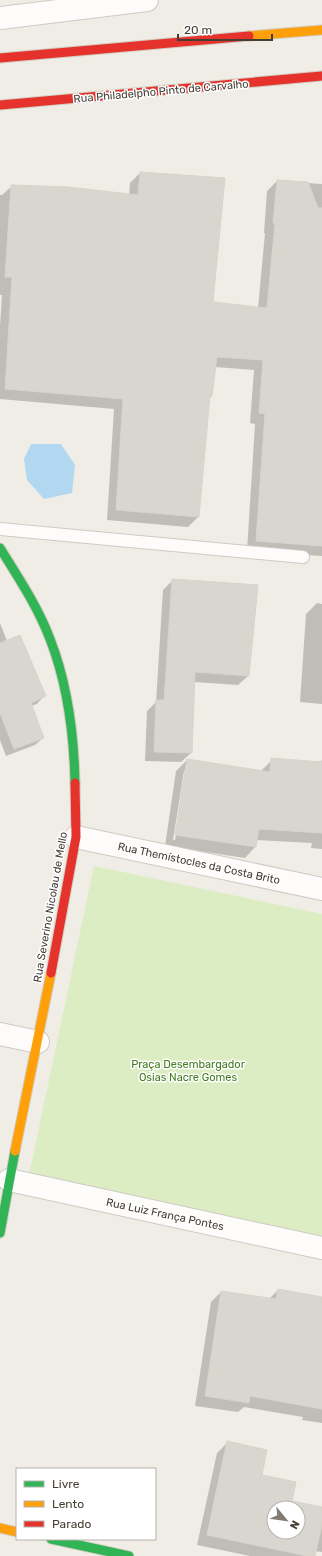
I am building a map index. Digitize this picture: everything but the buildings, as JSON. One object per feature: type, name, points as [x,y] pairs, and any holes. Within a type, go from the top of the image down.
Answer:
[{"type":"street","points":[[0,18],[147,0]]},
{"type":"street","points":[[0,58],[322,30]]},
{"type":"street","name":"Rua Philadelpho Pinto de Carvalho","points":[[0,105],[322,76]]},
{"type":"street","name":"Rua Severino Nicolau de Mello","points":[[0,548],[38,612],[50,639],[61,672],[74,753],[76,837],[38,1042],[9,1180],[0,1233]]},
{"type":"street","name":"Rua Themístocles da Costa Brito","points":[[76,837],[322,889]]},
{"type":"street","points":[[0,1034],[38,1042]]},
{"type":"street","name":"Rua Luiz França Pontes","points":[[9,1180],[322,1248]]},
{"type":"street","points":[[0,1528],[16,1532]]},
{"type":"street","points":[[56,1540],[129,1556]]},
{"type":"lane","points":[[0,529],[303,557]]},
{"type":"green space","name":"Praça Desembargador Osias Nacre Gomes","points":[[94,866],[322,914],[322,1236],[29,1175]]},
{"type":"water","points":[[31,444],[61,444],[75,465],[72,493],[44,499],[27,480],[24,459]]},
{"type":"traffic: fast","points":[[0,548],[40,615],[56,656],[66,692],[69,710],[75,783]]},
{"type":"traffic: fast","points":[[0,1233],[15,1151]]},
{"type":"traffic: fast","points":[[56,1540],[129,1556]]},
{"type":"traffic: slow","points":[[249,36],[322,30]]},
{"type":"traffic: slow","points":[[15,1151],[51,973]]},
{"type":"traffic: slow","points":[[0,1528],[16,1532]]},
{"type":"traffic: jam","points":[[0,58],[249,36]]},
{"type":"traffic: jam","points":[[0,105],[322,76]]},
{"type":"traffic: jam","points":[[51,973],[76,837],[75,783]]}]
